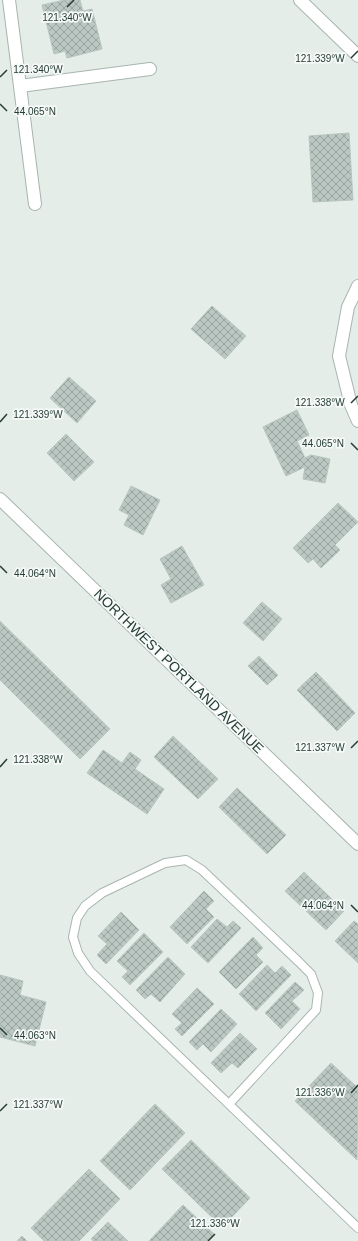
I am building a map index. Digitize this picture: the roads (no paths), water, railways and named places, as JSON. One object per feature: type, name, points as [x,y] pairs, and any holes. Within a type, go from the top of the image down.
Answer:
[{"type":"street","points":[[9,0],[36,204]]},
{"type":"street","points":[[300,0],[358,56]]},
{"type":"street","points":[[20,86],[150,69]]},
{"type":"street","points":[[358,286],[348,308],[339,356],[351,405],[358,421]]},
{"type":"street","name":"NORTHWEST PORTLAND AVENUE","points":[[0,499],[358,844]]},
{"type":"lane","points":[[229,1104],[316,1010],[318,993],[311,974],[202,870],[186,860],[165,862],[102,893],[84,906],[77,918],[73,937],[78,953],[90,971],[358,1228]]}]
